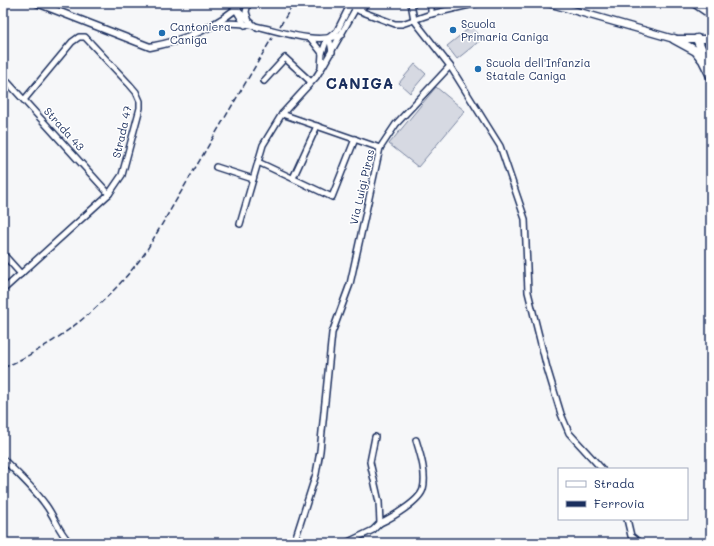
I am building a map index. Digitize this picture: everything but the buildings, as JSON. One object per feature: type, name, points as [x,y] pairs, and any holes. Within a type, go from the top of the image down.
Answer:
[{"type":"highway","points":[[695,3],[711,14]]},
{"type":"highway","points":[[706,3],[711,7]]},
{"type":"highway","points":[[674,39],[691,48],[703,58]]},
{"type":"highway","points":[[698,40],[703,58],[711,76]]},
{"type":"highway","points":[[703,58],[711,49]]},
{"type":"street","points":[[41,4],[150,47],[168,44],[210,26],[236,9],[242,3]]},
{"type":"street","points":[[248,3],[246,12],[248,19]]},
{"type":"street","points":[[240,224],[263,144],[282,114],[320,70],[358,10],[366,3]]},
{"type":"street","points":[[411,3],[414,20],[450,66],[500,146],[522,208],[526,232],[528,292],[547,368],[565,427],[601,468]]},
{"type":"street","points":[[431,3],[431,14]]},
{"type":"street","points":[[320,70],[322,53],[327,38],[337,31],[348,4],[358,10],[394,24],[402,24],[431,14],[478,3]]},
{"type":"street","points":[[548,3],[674,39],[711,39]]},
{"type":"street","points":[[236,9],[257,28]]},
{"type":"street","points":[[236,9],[245,25]]},
{"type":"street","points":[[210,26],[223,23],[245,25],[311,39],[342,35]]},
{"type":"street","name":"Strada 47","points":[[3,290],[109,194],[122,175],[140,108],[136,92],[130,84],[84,37],[79,37],[72,42],[24,100]]},
{"type":"street","points":[[327,38],[330,41],[332,52]]},
{"type":"street","points":[[311,39],[322,53]]},
{"type":"street","points":[[264,81],[285,58],[311,82]]},
{"type":"street","name":"Via Luigi Piras","points":[[294,543],[318,467],[332,333],[350,284],[380,148],[396,124],[450,66]]},
{"type":"street","name":"Strada 43","points":[[3,77],[109,194]]},
{"type":"street","points":[[282,114],[380,148]]},
{"type":"street","points":[[293,178],[317,126]]},
{"type":"street","points":[[258,162],[332,197],[355,139]]},
{"type":"street","points":[[216,167],[253,179]]},
{"type":"street","points":[[3,254],[21,274]]},
{"type":"street","points":[[375,437],[370,462],[379,502],[380,523]]},
{"type":"street","points":[[346,543],[373,530],[380,523],[399,512],[418,497],[423,489],[422,460],[416,440]]},
{"type":"street","points":[[3,459],[37,493],[51,513],[61,534],[70,543]]},
{"type":"street","points":[[627,520],[632,536],[632,543]]},
{"type":"street","points":[[632,536],[640,543]]},
{"type":"shaded area","points":[[472,26],[482,39],[457,59],[447,46]]},
{"type":"shaded area","points":[[415,64],[426,74],[410,93],[399,83]]},
{"type":"shaded area","points":[[436,87],[465,111],[418,167],[389,144]]},
{"type":"railway","points":[[280,26],[294,3]]},
{"type":"railway","points":[[3,368],[44,346],[82,320],[99,305],[130,272],[145,253],[272,38]]},
{"type":"place","name":"Scuola Primaria Caniga","points":[[453,30]]},
{"type":"place","name":"Cantoniera Caniga","points":[[162,33]]},
{"type":"place","name":"Scuola dell'Infanzia Statale Caniga","points":[[478,69]]},
{"type":"district","name":"CANIGA","points":[[360,84]]}]
